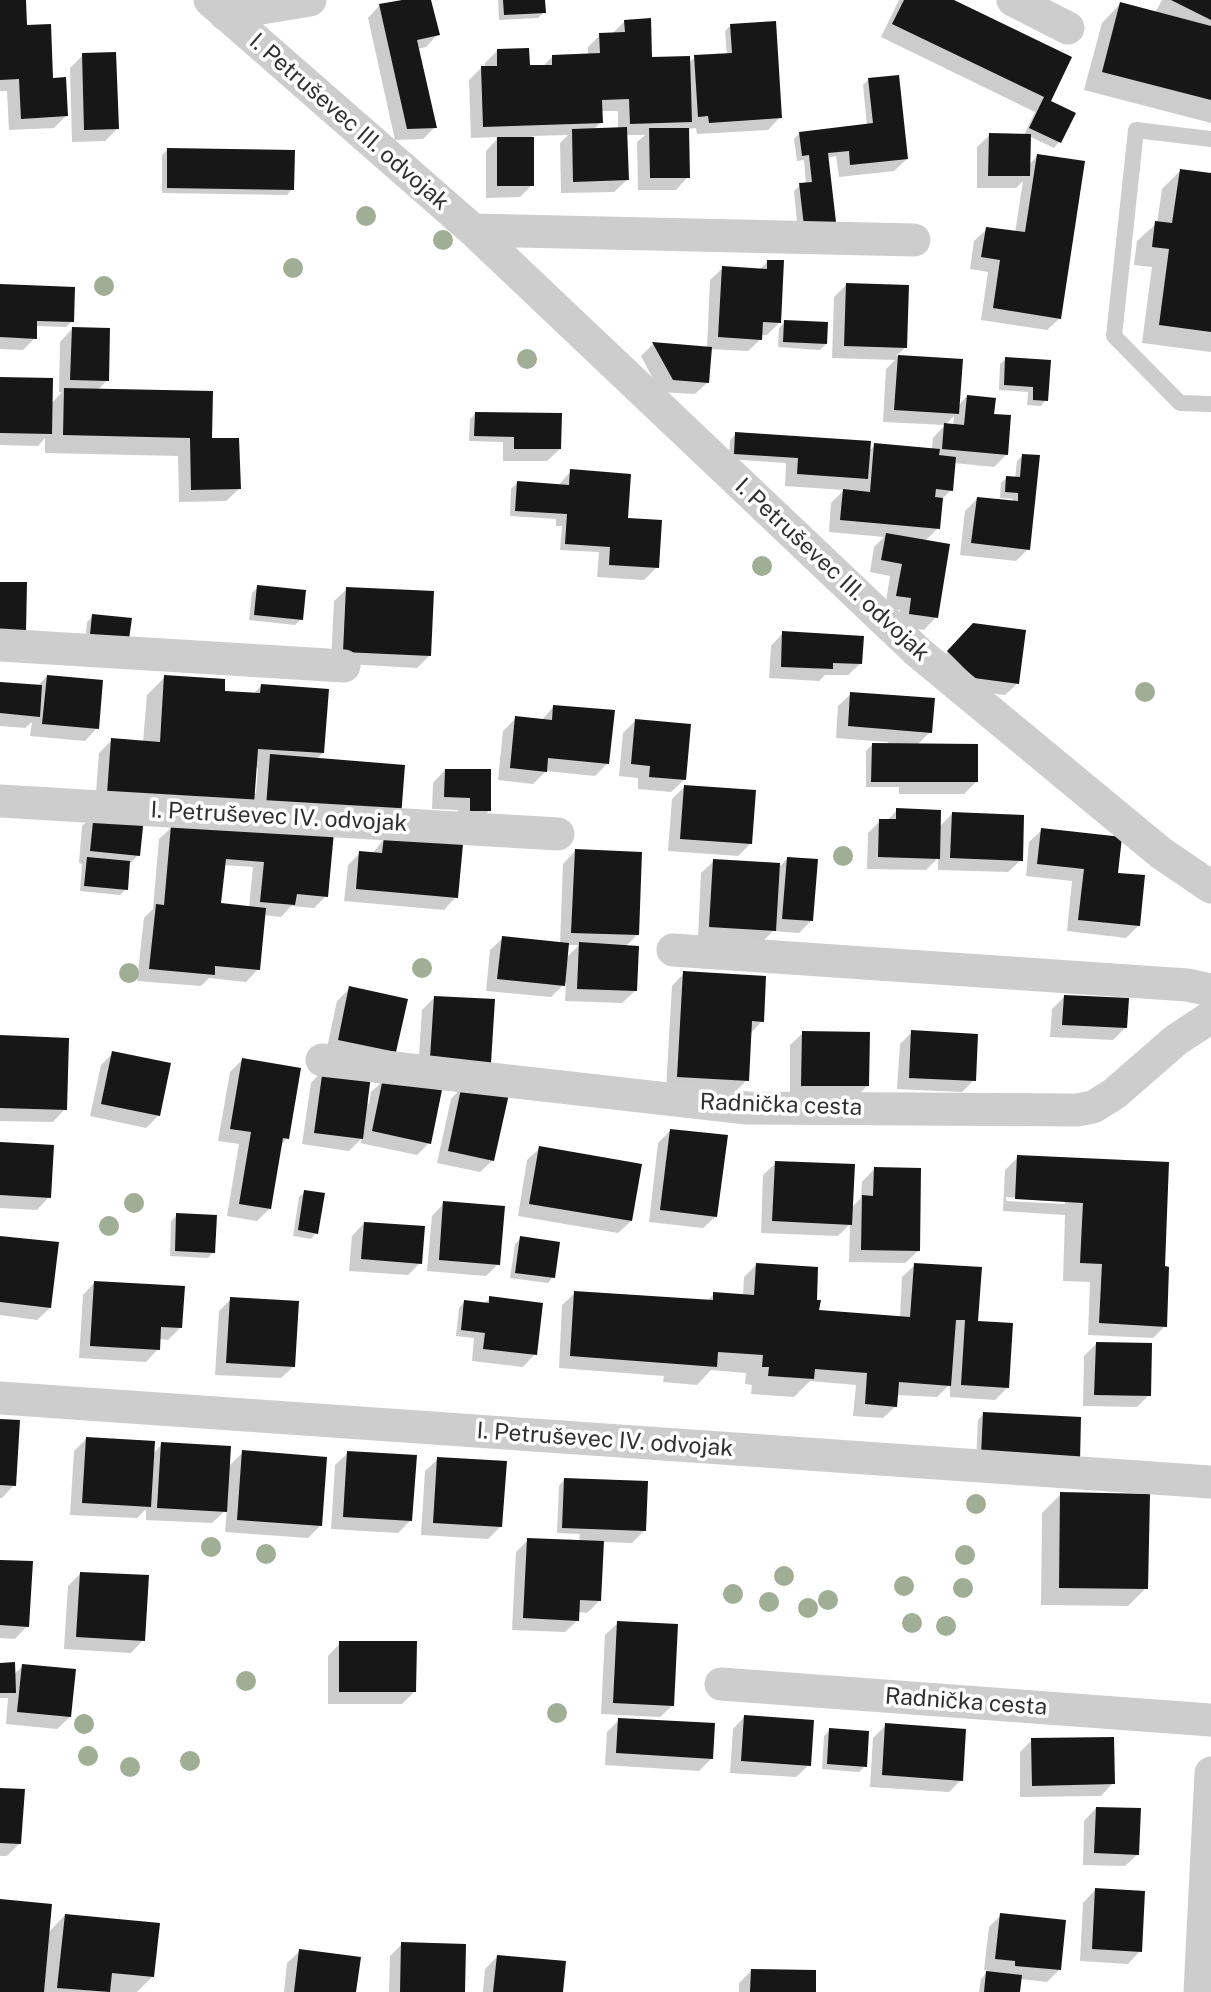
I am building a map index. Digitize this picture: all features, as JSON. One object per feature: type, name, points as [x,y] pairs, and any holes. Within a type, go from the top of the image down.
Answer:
[{"type":"street","name":"I. Petruševec III. odvojak","points":[[218,7],[310,0]]},
{"type":"street","points":[[1013,0],[1068,28]]},
{"type":"street","name":"I. Petruševec III. odvojak","points":[[218,7],[473,230],[918,652],[1161,853],[1211,887]]},
{"type":"street","points":[[473,230],[914,240]]},
{"type":"street","points":[[0,645],[344,666]]},
{"type":"street","name":"I. Petruševec IV. odvojak","points":[[0,801],[558,834]]},
{"type":"street","points":[[673,950],[1187,985],[1211,990]]},
{"type":"street","name":"Radnička cesta","points":[[323,1060],[747,1108],[1077,1110],[1093,1107],[1114,1094],[1176,1040],[1211,1017]]},
{"type":"street","name":"I. Petruševec IV. odvojak","points":[[0,1398],[1211,1482]]},
{"type":"street","name":"Radnička cesta","points":[[721,1684],[1211,1720]]},
{"type":"street","points":[[1200,1992],[1211,1773]]},
{"type":"lane","points":[[1211,139],[1136,130],[1114,336],[1180,403],[1211,404]]},
{"type":"building","points":[[0,0],[26,0],[27,25],[51,24],[53,78],[66,77],[68,116],[21,119],[19,79],[0,80]]},
{"type":"building","points":[[402,0],[431,0],[440,35],[417,40],[437,128],[407,129],[379,4]]},
{"type":"building","points":[[503,0],[545,0],[546,13],[504,15]]},
{"type":"building","points":[[904,0],[954,0],[1072,57],[1051,101],[1076,113],[1061,143],[1029,128],[1044,97],[892,24]]},
{"type":"building","points":[[1171,0],[1211,0],[1211,20]]},
{"type":"building","points":[[1120,2],[1211,26],[1211,100],[1102,72]]},
{"type":"building","points":[[651,18],[652,57],[690,56],[692,122],[630,124],[629,99],[602,100],[603,123],[483,127],[481,66],[497,66],[497,49],[529,48],[530,65],[552,65],[552,55],[600,53],[599,33],[625,32],[624,20]]},
{"type":"building","points":[[776,21],[782,118],[709,123],[708,116],[698,117],[694,55],[732,53],[730,24]]},
{"type":"building","points":[[116,52],[119,129],[84,130],[82,53]]},
{"type":"building","points":[[899,75],[908,159],[850,165],[849,151],[828,153],[836,222],[804,226],[799,183],[812,182],[809,155],[802,156],[799,132],[873,123],[868,78]]},
{"type":"building","points":[[627,127],[629,180],[573,182],[572,129]]},
{"type":"building","points":[[649,128],[689,128],[690,178],[650,178]]},
{"type":"building","points":[[989,133],[1031,134],[1030,176],[988,176]]},
{"type":"building","points":[[497,137],[534,137],[534,186],[497,186]]},
{"type":"building","points":[[167,148],[295,150],[294,190],[167,188]]},
{"type":"building","points":[[1037,154],[1085,161],[1061,319],[993,308],[1000,260],[981,257],[986,227],[1025,232]]},
{"type":"building","points":[[1180,169],[1211,173],[1211,332],[1159,325],[1169,249],[1152,247],[1155,221],[1172,223]]},
{"type":"building","points":[[767,260],[784,260],[781,323],[763,322],[762,340],[718,337],[722,266],[767,269]]},
{"type":"building","points":[[846,283],[909,285],[907,348],[844,346]]},
{"type":"building","points":[[0,284],[75,287],[74,322],[37,321],[37,339],[0,337]]},
{"type":"building","points":[[784,320],[828,322],[827,344],[783,342]]},
{"type":"building","points":[[72,327],[110,328],[109,381],[70,380]]},
{"type":"building","points":[[652,342],[712,347],[709,383],[673,380]]},
{"type":"building","points":[[898,355],[963,359],[959,414],[894,410]]},
{"type":"building","points":[[1005,357],[1051,360],[1048,401],[1033,400],[1033,387],[1004,385]]},
{"type":"building","points":[[0,377],[53,378],[52,434],[0,433]]},
{"type":"building","points":[[64,388],[213,391],[212,438],[239,438],[241,489],[191,490],[190,438],[63,435]]},
{"type":"building","points":[[967,395],[996,398],[994,414],[1011,415],[1008,455],[942,449],[944,423],[964,425]]},
{"type":"building","points":[[475,412],[562,413],[561,449],[514,449],[514,437],[474,436]]},
{"type":"building","points":[[735,432],[871,441],[868,479],[797,474],[798,458],[734,454]]},
{"type":"building","points":[[874,443],[940,449],[939,455],[956,457],[953,491],[936,489],[935,497],[943,498],[940,529],[840,520],[843,489],[870,492]]},
{"type":"building","points":[[1022,454],[1040,455],[1030,550],[971,543],[977,497],[1018,501],[1018,493],[1005,492],[1006,476],[1020,477]]},
{"type":"building","points":[[570,469],[631,474],[628,518],[662,520],[659,568],[609,565],[610,547],[565,544],[567,514],[515,511],[517,481],[569,485]]},
{"type":"building","points":[[886,533],[950,544],[938,618],[909,614],[911,598],[896,596],[902,564],[881,560]]},
{"type":"building","points":[[0,582],[27,582],[26,632],[0,632]]},
{"type":"building","points":[[257,585],[306,590],[303,620],[254,615]]},
{"type":"building","points":[[346,587],[434,591],[431,656],[343,652]]},
{"type":"building","points":[[92,614],[132,618],[129,639],[90,635]]},
{"type":"building","points":[[973,623],[1026,630],[1019,684],[974,678],[947,651]]},
{"type":"building","points":[[782,631],[864,636],[862,664],[833,663],[833,669],[781,667]]},
{"type":"building","points":[[47,675],[103,680],[99,729],[42,724]]},
{"type":"building","points":[[164,675],[225,679],[225,691],[260,693],[261,684],[329,689],[324,753],[258,749],[254,804],[107,794],[111,738],[160,742]]},
{"type":"building","points":[[0,682],[42,685],[40,717],[0,713]]},
{"type":"building","points":[[850,692],[935,698],[932,733],[848,726]]},
{"type":"building","points":[[553,705],[615,710],[609,764],[548,758],[547,772],[510,768],[515,716],[552,720]]},
{"type":"building","points":[[635,719],[691,724],[686,780],[649,777],[650,766],[631,764]]},
{"type":"building","points":[[872,743],[978,744],[978,782],[871,782]]},
{"type":"building","points":[[270,754],[405,765],[401,817],[266,807]]},
{"type":"building","points":[[445,769],[491,769],[491,811],[470,811],[470,798],[444,797]]},
{"type":"building","points":[[684,785],[756,790],[752,844],[680,839]]},
{"type":"building","points":[[896,808],[941,810],[940,859],[878,857],[879,819],[896,819]]},
{"type":"building","points":[[94,812],[144,817],[140,856],[90,851]]},
{"type":"building","points":[[952,812],[1024,815],[1023,861],[950,858]]},
{"type":"building","points":[[171,825],[334,832],[328,897],[297,894],[295,905],[260,902],[264,862],[226,859],[221,903],[266,908],[260,970],[215,966],[215,975],[149,969],[156,904],[164,905]]},
{"type":"building","points":[[1041,828],[1122,837],[1118,873],[1145,875],[1140,926],[1078,920],[1084,869],[1037,864]]},
{"type":"building","points":[[384,837],[463,844],[458,898],[356,889],[359,851],[382,853]]},
{"type":"building","points":[[575,849],[642,852],[639,935],[571,933]]},
{"type":"building","points":[[87,857],[130,861],[128,890],[84,886]]},
{"type":"building","points":[[787,857],[818,859],[813,921],[782,919]]},
{"type":"building","points":[[713,859],[780,863],[776,931],[709,927]]},
{"type":"building","points":[[502,936],[569,943],[565,986],[497,979]]},
{"type":"building","points":[[579,942],[639,946],[637,991],[577,989]]},
{"type":"building","points":[[683,971],[766,976],[764,1022],[752,1021],[749,1081],[677,1077]]},
{"type":"building","points":[[349,986],[408,999],[396,1052],[338,1040]]},
{"type":"building","points":[[1064,995],[1129,998],[1127,1028],[1062,1025]]},
{"type":"building","points":[[434,996],[495,999],[491,1063],[430,1058]]},
{"type":"building","points":[[911,1030],[978,1034],[976,1081],[909,1078]]},
{"type":"building","points":[[802,1031],[870,1032],[869,1086],[801,1086]]},
{"type":"building","points":[[0,1035],[69,1038],[67,1110],[0,1108]]},
{"type":"building","points":[[112,1051],[171,1063],[160,1116],[101,1104]]},
{"type":"building","points":[[242,1058],[301,1068],[289,1139],[283,1138],[271,1209],[239,1204],[251,1132],[230,1129]]},
{"type":"building","points":[[323,1068],[371,1075],[363,1139],[314,1133]]},
{"type":"building","points":[[383,1078],[442,1090],[431,1144],[372,1131]]},
{"type":"building","points":[[462,1084],[509,1094],[494,1161],[448,1151]]},
{"type":"building","points":[[670,1129],[728,1135],[717,1217],[660,1210]]},
{"type":"building","points":[[0,1142],[54,1145],[51,1198],[0,1195]]},
{"type":"building","points":[[539,1146],[642,1164],[632,1221],[529,1204]]},
{"type":"building","points":[[1017,1155],[1169,1162],[1165,1266],[1169,1267],[1167,1327],[1099,1323],[1102,1264],[1080,1263],[1083,1203],[1015,1199]]},
{"type":"building","points":[[775,1161],[855,1164],[852,1225],[772,1221]]},
{"type":"building","points":[[874,1167],[921,1168],[920,1251],[861,1250],[862,1195],[873,1196]]},
{"type":"building","points":[[304,1190],[325,1193],[318,1234],[298,1230]]},
{"type":"building","points":[[443,1201],[505,1206],[500,1265],[439,1260]]},
{"type":"building","points":[[176,1213],[217,1215],[215,1253],[175,1251]]},
{"type":"building","points":[[364,1222],[425,1226],[422,1264],[361,1259]]},
{"type":"building","points":[[0,1236],[59,1242],[51,1308],[0,1302]]},
{"type":"building","points":[[520,1236],[560,1242],[555,1278],[515,1273]]},
{"type":"building","points":[[756,1263],[818,1267],[817,1300],[821,1300],[819,1310],[910,1317],[914,1263],[982,1267],[978,1321],[1013,1323],[1009,1388],[961,1385],[965,1320],[956,1320],[951,1386],[899,1382],[897,1407],[865,1404],[867,1373],[815,1369],[814,1379],[768,1376],[769,1367],[762,1367],[763,1355],[718,1352],[717,1367],[570,1356],[574,1291],[713,1300],[713,1292],[754,1295]]},
{"type":"building","points":[[94,1281],[185,1286],[182,1328],[161,1327],[160,1350],[90,1346]]},
{"type":"building","points":[[489,1296],[543,1303],[537,1355],[483,1349],[485,1333],[461,1330],[464,1300],[489,1303]]},
{"type":"building","points":[[230,1297],[299,1301],[295,1367],[226,1363]]},
{"type":"building","points":[[1096,1342],[1152,1343],[1151,1396],[1094,1395]]},
{"type":"building","points":[[983,1412],[1081,1417],[1080,1461],[981,1456]]},
{"type":"building","points":[[0,1419],[20,1420],[16,1486],[0,1485]]},
{"type":"building","points":[[86,1437],[155,1441],[151,1507],[82,1503]]},
{"type":"building","points":[[161,1442],[231,1446],[227,1512],[157,1508]]},
{"type":"building","points":[[242,1450],[327,1457],[322,1526],[237,1520]]},
{"type":"building","points":[[347,1451],[417,1455],[412,1521],[343,1517]]},
{"type":"building","points":[[437,1457],[507,1461],[502,1527],[433,1523]]},
{"type":"building","points":[[564,1478],[648,1481],[646,1531],[562,1528]]},
{"type":"building","points":[[1060,1492],[1150,1494],[1148,1589],[1059,1588]]},
{"type":"building","points":[[527,1538],[604,1541],[601,1601],[580,1600],[579,1621],[523,1618]]},
{"type":"building","points":[[0,1560],[33,1561],[29,1627],[0,1625]]},
{"type":"building","points":[[80,1572],[149,1575],[145,1641],[76,1637]]},
{"type":"building","points":[[617,1621],[678,1624],[674,1706],[613,1703]]},
{"type":"building","points":[[339,1641],[417,1641],[416,1692],[339,1692]]},
{"type":"building","points":[[15,1662],[16,1693],[0,1693],[0,1663]]},
{"type":"building","points":[[22,1664],[76,1669],[71,1717],[17,1712]]},
{"type":"building","points":[[744,1715],[814,1720],[811,1766],[741,1761]]},
{"type":"building","points":[[618,1718],[715,1723],[713,1759],[616,1753]]},
{"type":"building","points":[[885,1723],[966,1729],[963,1781],[882,1775]]},
{"type":"building","points":[[829,1728],[869,1731],[867,1767],[827,1764]]},
{"type":"building","points":[[1114,1737],[1115,1784],[1032,1786],[1031,1738]]},
{"type":"building","points":[[0,1788],[25,1789],[21,1844],[0,1843]]},
{"type":"building","points":[[1096,1807],[1141,1808],[1139,1855],[1094,1853]]},
{"type":"building","points":[[1095,1888],[1145,1891],[1142,1952],[1092,1949]]},
{"type":"building","points":[[0,1899],[52,1904],[44,1992],[0,1992]]},
{"type":"building","points":[[1000,1913],[1066,1920],[1061,1970],[1015,1966],[1015,1961],[995,1959]]},
{"type":"building","points":[[65,1914],[160,1923],[154,1977],[112,1973],[110,1992],[57,1988]]},
{"type":"building","points":[[401,1942],[466,1944],[465,1992],[400,1992]]},
{"type":"building","points":[[299,1949],[361,1957],[356,1992],[294,1992]]},
{"type":"building","points":[[497,1955],[566,1961],[563,1992],[493,1992]]},
{"type":"building","points":[[751,1969],[816,1970],[816,1992],[750,1992]]},
{"type":"building","points":[[986,1971],[1022,1975],[1020,1992],[984,1992]]}]
